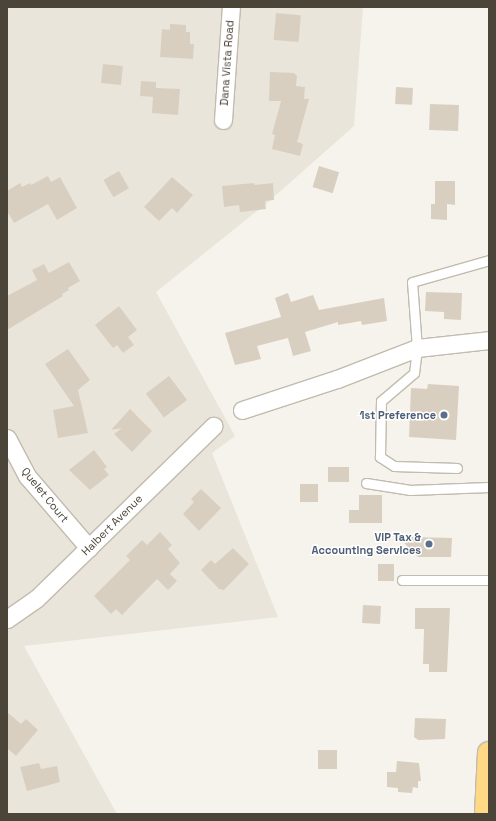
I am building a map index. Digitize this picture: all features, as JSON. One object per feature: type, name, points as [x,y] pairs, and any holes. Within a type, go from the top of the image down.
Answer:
[{"type":"highway","points":[[486,814],[489,753]]},
{"type":"street","name":"Dana Vista Road","points":[[223,120],[231,7]]},
{"type":"street","points":[[242,410],[337,379],[417,348],[489,340]]},
{"type":"street","name":"Halbert Avenue","points":[[7,620],[36,599],[213,426]]},
{"type":"street","name":"Quelet Court","points":[[7,438],[27,476],[89,548]]},
{"type":"lane","points":[[457,468],[394,466],[380,457],[381,401],[414,373],[417,348],[412,282],[489,260]]},
{"type":"lane","points":[[366,483],[410,490],[489,487]]},
{"type":"lane","points":[[402,580],[489,580]]},
{"type":"shaded area","points":[[7,7],[363,7],[354,126],[267,203],[156,292],[235,436],[212,453],[278,617],[24,646],[117,814],[7,814]]},
{"type":"building","points":[[276,13],[301,15],[299,42],[274,40]]},
{"type":"building","points":[[170,24],[186,25],[186,32],[190,32],[190,44],[194,44],[193,59],[160,57],[162,29],[170,30]]},
{"type":"building","points":[[103,64],[123,66],[121,85],[101,83]]},
{"type":"building","points":[[270,72],[294,73],[297,76],[296,86],[305,87],[304,99],[309,99],[297,142],[303,144],[300,156],[272,149],[275,135],[272,134],[281,101],[269,101]]},
{"type":"building","points":[[141,81],[156,82],[156,88],[180,89],[178,115],[152,113],[153,97],[140,96]]},
{"type":"building","points":[[396,87],[413,88],[412,105],[395,104]]},
{"type":"building","points":[[430,104],[459,105],[458,131],[429,130]]},
{"type":"building","points":[[319,166],[339,172],[333,193],[313,187]]},
{"type":"building","points":[[119,171],[129,188],[113,197],[103,180]]},
{"type":"building","points":[[48,176],[51,182],[60,177],[77,208],[57,220],[48,204],[14,223],[7,211],[7,191],[20,183],[22,187],[30,183],[31,185]]},
{"type":"building","points":[[172,177],[193,195],[177,213],[172,208],[159,221],[144,207]]},
{"type":"building","points":[[435,181],[455,181],[455,205],[447,204],[447,220],[431,219],[431,204],[435,204]]},
{"type":"building","points":[[254,183],[255,185],[273,183],[274,200],[265,201],[266,209],[240,212],[239,205],[224,207],[222,186]]},
{"type":"building","points":[[69,262],[80,281],[68,288],[69,290],[62,294],[63,296],[7,330],[7,296],[37,280],[32,270],[44,264],[49,273]]},
{"type":"building","points":[[426,292],[462,293],[461,320],[444,319],[444,312],[425,311]]},
{"type":"building","points":[[288,293],[291,302],[313,295],[319,310],[384,298],[387,321],[362,325],[361,321],[338,325],[338,322],[305,332],[311,351],[293,356],[288,338],[257,346],[261,359],[235,365],[225,333],[281,317],[275,298]]},
{"type":"building","points":[[119,306],[137,330],[128,337],[134,345],[123,353],[117,345],[113,348],[95,325]]},
{"type":"building","points":[[68,349],[90,380],[78,390],[88,433],[58,438],[53,410],[74,406],[45,364]]},
{"type":"building","points":[[169,376],[187,400],[164,417],[146,393]]},
{"type":"building","points":[[428,384],[459,386],[456,440],[409,437],[411,388],[427,389]]},
{"type":"building","points":[[130,409],[152,431],[132,452],[114,434],[122,428],[111,430]]},
{"type":"building","points":[[94,450],[107,467],[104,469],[109,475],[90,490],[69,470]]},
{"type":"building","points":[[328,467],[349,467],[349,482],[328,482]]},
{"type":"building","points":[[300,484],[318,484],[318,502],[300,502]]},
{"type":"building","points":[[201,489],[221,508],[199,531],[183,514],[194,502],[191,499]]},
{"type":"building","points":[[359,495],[382,495],[382,523],[349,523],[349,510],[359,510]]},
{"type":"building","points":[[160,532],[172,545],[168,549],[180,563],[170,574],[177,581],[168,590],[157,579],[122,615],[116,609],[111,614],[94,596],[130,560],[126,556],[142,540],[147,545]]},
{"type":"building","name":"VIP Tax & Accounting Services","points":[[411,537],[452,538],[451,557],[418,557],[404,543],[411,541]]},
{"type":"building","points":[[233,548],[249,564],[224,590],[219,589],[201,570],[211,560],[215,564]]},
{"type":"building","points":[[378,564],[394,564],[394,581],[378,581]]},
{"type":"building","points":[[363,605],[381,606],[380,624],[362,623]]},
{"type":"building","points":[[415,608],[450,608],[447,672],[429,672],[429,664],[423,664],[424,629],[415,629]]},
{"type":"building","points":[[7,712],[21,724],[26,719],[38,730],[16,756],[7,748]]},
{"type":"building","points":[[415,718],[446,719],[445,739],[418,740],[414,737]]},
{"type":"building","points":[[318,750],[337,750],[337,769],[318,769]]},
{"type":"building","points":[[397,761],[419,763],[421,781],[418,781],[418,788],[413,787],[412,793],[398,792],[398,788],[387,787],[387,772],[396,772]]},
{"type":"building","points":[[39,763],[41,769],[57,766],[60,782],[27,791],[20,767]]},
{"type":"place","name":"1st Preference","points":[[444,415]]},
{"type":"place","name":"VIP Tax & Accounting Services","points":[[429,544]]}]
